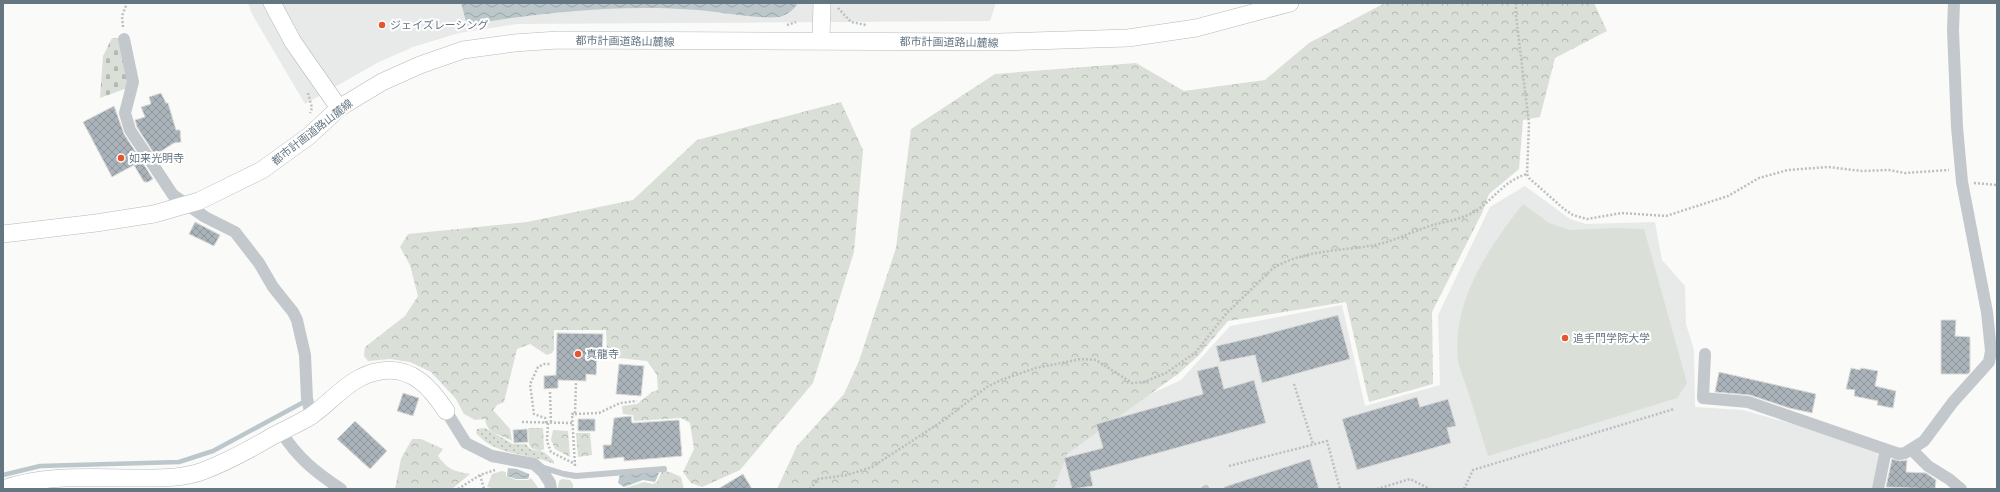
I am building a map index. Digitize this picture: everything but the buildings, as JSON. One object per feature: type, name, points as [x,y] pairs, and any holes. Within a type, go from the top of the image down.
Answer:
[{"type":"street","points":[[272,3],[293,42],[339,108]]},
{"type":"street","points":[[821,40],[822,3]]},
{"type":"street","name":"都市計画道路山麓線","points":[[3,234],[96,223],[154,214],[199,201],[262,170],[310,136],[339,108],[382,82],[420,64],[463,50],[514,43],[558,40],[722,42],[821,40],[999,42],[1128,38],[1196,28],[1290,3]]},
{"type":"street","points":[[1705,354],[1703,398],[1748,402],[1898,454],[1912,450],[1924,441],[1952,402],[1993,361],[1987,312],[1962,179],[1956,105],[1953,30],[1954,3]]},
{"type":"street","points":[[124,39],[133,82],[125,113],[130,130],[173,195],[235,232],[259,262],[273,287],[293,312],[297,320],[305,355],[307,399],[311,415]]},
{"type":"street","points":[[3,489],[32,481],[69,478],[167,478],[189,475],[228,461],[311,415],[358,378],[382,370],[408,374],[421,381],[432,390],[466,444],[492,456],[534,464],[543,472],[550,483],[551,489]]},
{"type":"street","points":[[281,432],[293,450],[313,470],[341,489]]},
{"type":"street","points":[[1878,489],[1886,450]]},
{"type":"street","points":[[1912,450],[1928,466],[1949,479],[1961,489]]},
{"type":"lane","points":[[534,464],[564,474],[576,476],[664,469]]},
{"type":"path","points":[[124,39],[122,16],[127,3]]},
{"type":"path","points":[[837,3],[839,10],[851,22],[872,26]]},
{"type":"path","points":[[1516,3],[1516,16],[1529,124],[1527,174],[1529,178],[1564,209],[1573,215],[1587,219],[1622,213],[1666,216],[1728,196],[1759,178],[1788,170],[1828,167],[1862,171],[1889,170],[1905,173],[1952,170],[1962,179],[1997,185]]},
{"type":"path","points":[[810,489],[818,479],[847,475],[872,467],[944,420],[987,387],[1001,380],[1036,368],[1081,359],[1096,360],[1132,383],[1138,384],[1160,376],[1196,352],[1225,315],[1272,269],[1281,263],[1326,252],[1389,242],[1434,225],[1467,216],[1476,211],[1516,177],[1527,174]]},
{"type":"path","points":[[548,423],[545,418],[534,414],[530,384],[538,367],[544,364],[551,364]]},
{"type":"path","points":[[576,382],[576,414]]},
{"type":"path","points":[[1294,384],[1313,444]]},
{"type":"path","points":[[550,392],[547,441],[551,452],[575,464]]},
{"type":"path","points":[[575,460],[572,414],[599,413],[620,403],[637,402]]},
{"type":"path","points":[[1464,489],[1473,470],[1674,409]]},
{"type":"path","points":[[522,422],[572,423]]},
{"type":"path","points":[[1229,466],[1327,441],[1340,489]]},
{"type":"path","points":[[458,489],[480,475],[502,468],[508,459]]},
{"type":"path","points":[[480,475],[484,489]]},
{"type":"path","points":[[1377,489],[1410,479],[1430,489]]},
{"type":"shaded area","points":[[248,3],[996,3],[990,21],[517,24],[459,33],[413,47],[377,63],[305,104],[252,14]]},
{"type":"shaded area","name":"追手門学院大学","points":[[1525,186],[1570,219],[1586,224],[1655,222],[1662,260],[1685,286],[1686,324],[1694,350],[1695,407],[1743,410],[1814,430],[1881,454],[1873,489],[1041,489],[1059,436],[1181,380],[1230,326],[1342,305],[1365,406],[1440,385],[1438,315],[1490,207]]},
{"type":"green space","points":[[1385,3],[1594,3],[1607,31],[1555,58],[1540,117],[1523,120],[1519,169],[1489,194],[1482,213],[1432,312],[1433,384],[1369,402],[1346,302],[1228,321],[1199,355],[1178,374],[1067,454],[1054,489],[777,489],[797,446],[844,394],[859,361],[896,248],[911,129],[995,74],[1136,63],[1184,91],[1265,80],[1309,43]]},
{"type":"green space","points":[[112,38],[122,39],[130,87],[100,98],[103,56]]},
{"type":"green space","points":[[841,102],[863,150],[854,252],[813,383],[740,470],[702,487],[691,483],[683,472],[694,449],[690,423],[681,418],[634,421],[633,415],[623,414],[622,406],[637,404],[652,392],[658,390],[657,375],[647,361],[619,358],[607,353],[606,330],[554,330],[554,349],[552,353],[547,355],[530,344],[517,349],[504,402],[497,405],[493,410],[510,429],[512,441],[491,431],[486,424],[485,419],[475,420],[464,414],[456,399],[431,372],[410,362],[390,359],[368,361],[364,356],[365,347],[405,316],[418,296],[410,265],[400,247],[408,234],[527,222],[633,200],[697,140]]},
{"type":"green space","points":[[1523,204],[1549,223],[1569,230],[1615,228],[1644,229],[1687,383],[1677,398],[1488,456],[1459,366],[1458,337],[1461,316],[1467,296],[1476,276],[1498,238]]},
{"type":"green space","points":[[485,428],[513,444],[526,444],[530,449],[544,452],[554,461],[554,464],[544,460],[512,453],[493,446],[476,433],[477,429]]},
{"type":"green space","points":[[528,428],[543,428],[544,449],[540,451],[531,448],[529,444]]},
{"type":"green space","points":[[553,430],[568,431],[570,457],[555,449],[551,440]]},
{"type":"green space","points":[[576,433],[590,433],[592,455],[578,457]]},
{"type":"green space","points":[[412,439],[421,439],[443,449],[438,456],[448,467],[455,471],[470,474],[452,489],[395,489],[401,459]]},
{"type":"green space","points":[[502,471],[506,472],[506,476],[516,480],[528,480],[531,478],[539,489],[496,489],[487,487],[492,474]]},
{"type":"green space","points":[[662,471],[670,472],[681,477],[684,489],[622,489],[644,482],[653,484],[657,482]]},
{"type":"green space","points":[[562,479],[570,480],[573,484],[573,489],[558,489],[559,481]]},
{"type":"water","points":[[461,3],[798,3],[789,13],[776,17],[755,17],[669,8],[640,8],[582,10],[524,16],[467,25]]},
{"type":"water","points":[[508,468],[517,469],[529,474],[529,477],[528,479],[516,479],[507,476]]},
{"type":"water","points":[[655,471],[659,473],[655,482],[643,480],[624,487],[618,483],[620,474]]},
{"type":"waterway","points":[[3,475],[40,466],[179,462],[213,451],[302,403]]},
{"type":"place","name":"ジェイズレーシング","points":[[382,25]]},
{"type":"place","name":"如来光明寺","points":[[121,158]]},
{"type":"place","name":"追手門学院大学","points":[[1565,338]]},
{"type":"place","name":"真龍寺","points":[[578,354]]}]
